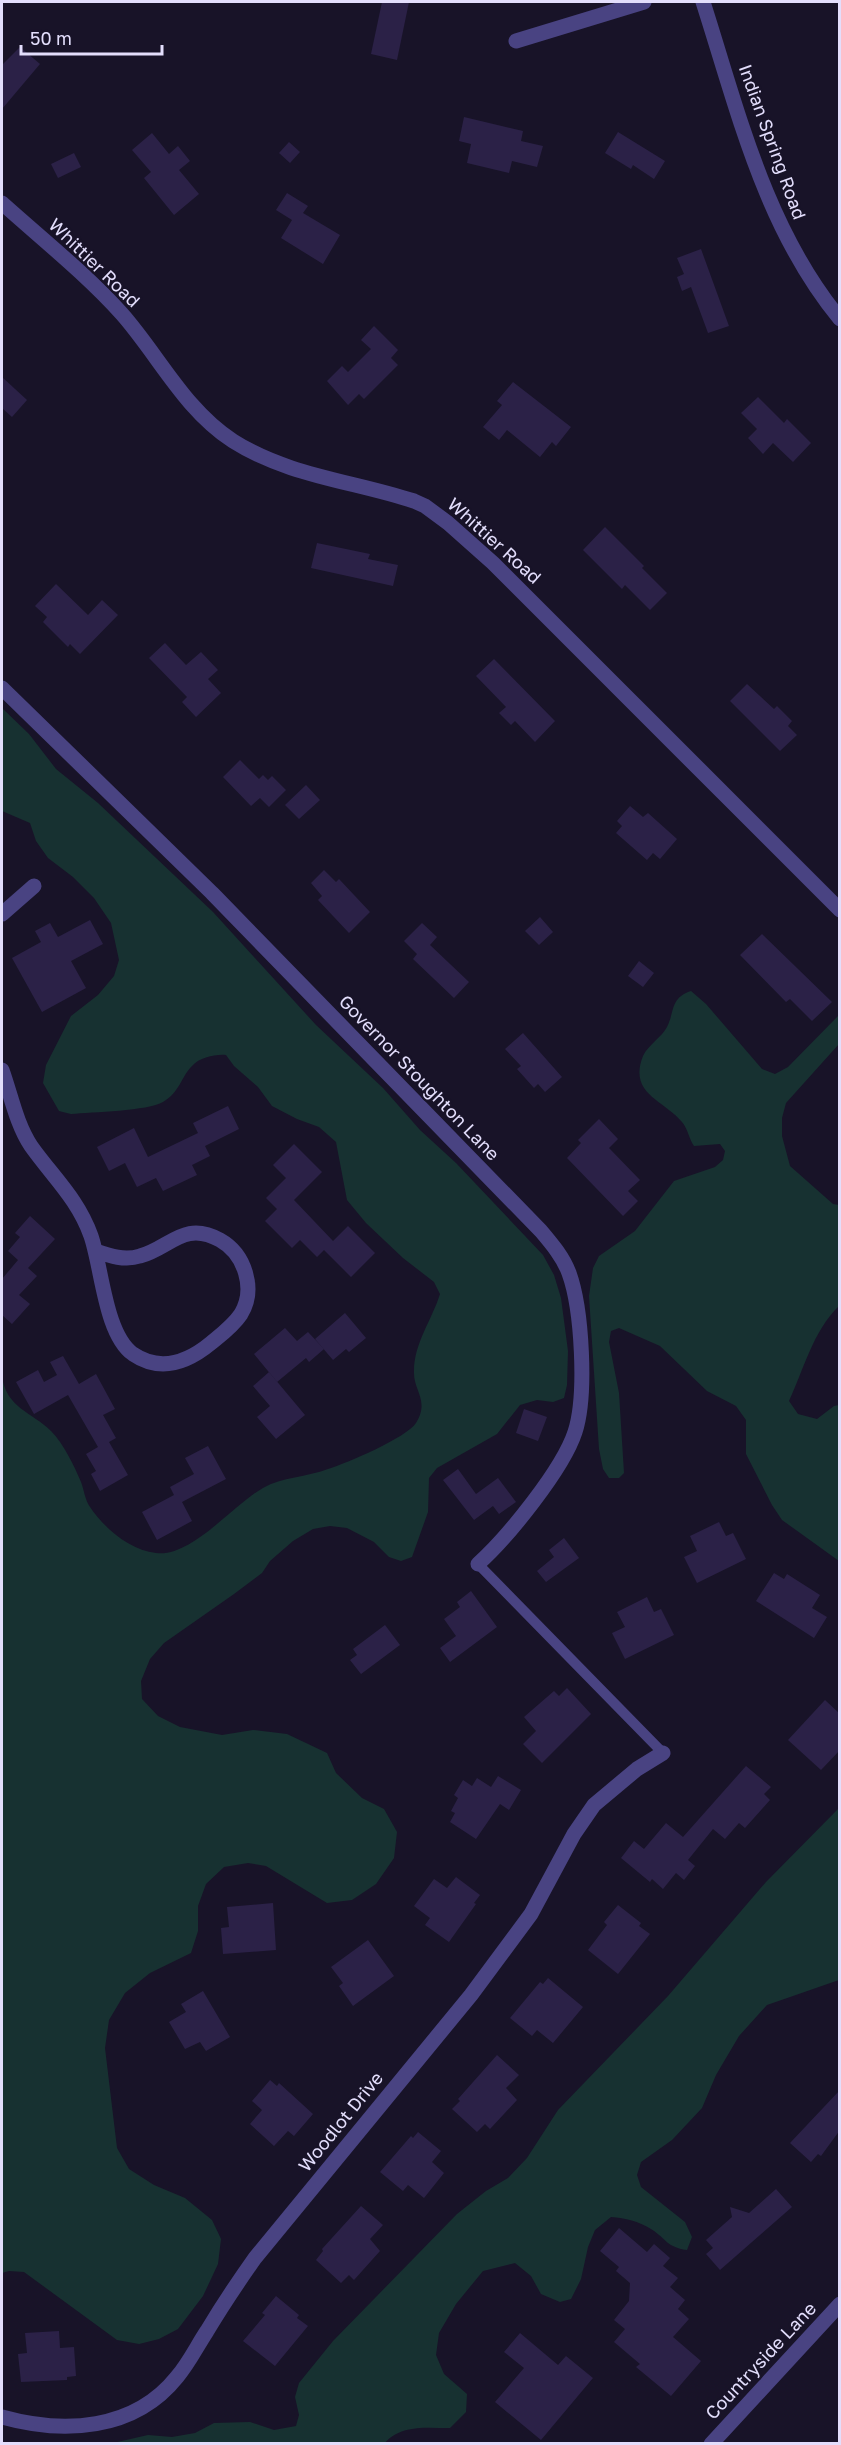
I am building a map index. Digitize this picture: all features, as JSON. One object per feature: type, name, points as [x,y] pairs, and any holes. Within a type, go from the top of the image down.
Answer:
[{"type":"street","points":[[516,41],[645,2]]},
{"type":"street","name":"Indian Spring Road","points":[[703,2],[759,174],[775,215],[806,272],[840,319]]},
{"type":"street","name":"Whittier Road","points":[[2,203],[116,307],[179,390],[203,416],[232,441],[299,471],[414,501],[448,523],[518,588],[840,910]]},
{"type":"street","name":"Governor Stoughton Lane","points":[[2,688],[220,902],[541,1231],[564,1262],[575,1299],[579,1339],[581,1396],[575,1433],[556,1468],[505,1538],[478,1564]]},
{"type":"street","points":[[2,914],[34,886]]},
{"type":"street","points":[[2,1070],[24,1134],[74,1199],[86,1223],[96,1251],[113,1322],[121,1341],[133,1354],[151,1362],[171,1364],[189,1359],[234,1323],[245,1305],[248,1287],[244,1268],[228,1245],[211,1235],[202,1233],[181,1236],[142,1256],[133,1258],[114,1257],[96,1251]]},
{"type":"street","name":"Woodlot Drive","points":[[2,2417],[57,2428],[97,2424],[137,2410],[166,2390],[179,2375],[233,2288],[255,2258],[466,2002],[531,1914],[574,1834],[594,1805],[637,1768],[663,1754]]},
{"type":"street","name":"Countryside Lane","points":[[711,2444],[840,2304]]},
{"type":"lane","points":[[478,1564],[663,1754]]},
{"type":"green space","points":[[2,708],[29,734],[56,769],[98,803],[213,912],[316,1025],[383,1088],[420,1130],[456,1163],[543,1255],[554,1275],[561,1298],[568,1351],[567,1385],[564,1398],[553,1402],[537,1400],[520,1405],[497,1434],[437,1468],[429,1478],[428,1512],[412,1557],[401,1561],[389,1557],[374,1542],[347,1528],[330,1526],[313,1529],[293,1541],[270,1561],[262,1573],[164,1643],[150,1659],[141,1681],[142,1699],[158,1716],[180,1727],[222,1735],[253,1730],[287,1734],[327,1753],[336,1773],[362,1798],[384,1809],[397,1832],[394,1858],[376,1884],[352,1900],[327,1903],[266,1866],[248,1863],[224,1867],[206,1884],[198,1906],[198,1931],[191,1953],[150,1973],[125,1993],[109,2020],[105,2048],[117,2148],[129,2169],[154,2185],[185,2198],[212,2220],[221,2239],[218,2264],[203,2296],[178,2329],[159,2339],[139,2344],[117,2340],[24,2272],[2,2273],[2,1376],[4,1387],[14,1402],[44,1424],[60,1442],[81,1482],[88,1504],[103,1523],[119,1537],[137,1548],[156,1553],[169,1552],[198,1539],[270,1484],[320,1472],[348,1461],[389,1443],[410,1429],[416,1423],[421,1408],[414,1378],[417,1351],[440,1294],[434,1282],[403,1258],[366,1223],[347,1200],[336,1142],[319,1127],[272,1106],[258,1087],[234,1066],[226,1055],[199,1060],[188,1070],[173,1094],[156,1105],[71,1114],[59,1111],[43,1083],[46,1065],[71,1016],[98,995],[114,976],[119,960],[111,923],[94,898],[73,877],[48,858],[36,841],[30,823],[2,811]]},
{"type":"green space","points":[[691,991],[706,1004],[762,1069],[775,1074],[788,1067],[839,1015],[839,1044],[786,1103],[782,1118],[782,1136],[790,1166],[833,1204],[839,1205],[839,1306],[822,1327],[789,1401],[798,1414],[817,1419],[834,1406],[839,1405],[839,1561],[782,1520],[772,1505],[746,1454],[746,1420],[736,1406],[707,1391],[660,1346],[619,1328],[611,1331],[609,1342],[619,1393],[624,1473],[619,1478],[609,1478],[603,1469],[599,1449],[589,1296],[593,1268],[599,1256],[635,1231],[674,1181],[715,1167],[723,1160],[725,1151],[720,1144],[694,1146],[682,1122],[650,1095],[640,1079],[640,1069],[645,1052],[667,1027],[676,1001]]},
{"type":"green space","points":[[839,1808],[839,1980],[767,2005],[739,2036],[716,2075],[702,2108],[672,2140],[641,2162],[637,2175],[641,2187],[685,2222],[692,2237],[687,2250],[671,2245],[641,2224],[611,2217],[595,2230],[588,2247],[581,2279],[571,2299],[560,2302],[541,2294],[531,2276],[515,2263],[483,2271],[456,2304],[439,2333],[436,2355],[444,2374],[467,2394],[466,2412],[450,2428],[406,2430],[390,2438],[384,2444],[113,2443],[148,2435],[172,2437],[195,2433],[214,2423],[250,2422],[274,2430],[296,2426],[299,2415],[295,2397],[299,2383],[333,2341],[457,2214],[486,2191],[508,2178],[527,2158],[558,2110],[668,1996],[766,1882]]},
{"type":"building","points":[[382,2],[409,2],[397,60],[371,54]]},
{"type":"building","points":[[20,47],[40,64],[2,109],[2,65]]},
{"type":"building","points":[[464,117],[523,131],[521,141],[543,146],[537,167],[512,161],[509,173],[467,163],[471,144],[459,141]]},
{"type":"building","points":[[618,132],[665,161],[654,179],[633,165],[631,169],[605,153]]},
{"type":"building","points":[[152,133],[169,154],[178,146],[190,161],[179,170],[199,194],[174,215],[144,178],[151,172],[132,150]]},
{"type":"building","points":[[289,142],[300,152],[290,163],[279,153]]},
{"type":"building","points":[[74,153],[81,167],[58,178],[51,164]]},
{"type":"building","points":[[287,193],[308,206],[303,213],[340,235],[323,264],[281,238],[292,220],[276,210]]},
{"type":"building","points":[[701,249],[729,326],[708,333],[691,287],[682,291],[677,277],[684,274],[677,258]]},
{"type":"building","points":[[374,326],[398,350],[391,358],[398,365],[364,399],[359,394],[348,405],[327,381],[342,366],[348,372],[371,349],[361,340]]},
{"type":"building","points":[[2,377],[27,400],[12,417],[2,408]]},
{"type":"building","points":[[513,382],[571,427],[556,446],[552,442],[540,457],[507,430],[499,440],[483,427],[502,405],[497,401]]},
{"type":"building","points":[[758,397],[784,423],[787,419],[811,443],[793,462],[773,443],[763,454],[748,438],[757,429],[741,413]]},
{"type":"building","points":[[605,527],[667,593],[650,610],[625,585],[622,589],[583,550]]},
{"type":"building","points":[[317,543],[370,554],[368,559],[398,565],[393,586],[311,568]]},
{"type":"building","points":[[56,584],[88,615],[102,600],[118,615],[80,654],[70,644],[68,647],[43,622],[47,617],[35,606]]},
{"type":"building","points":[[165,643],[186,665],[201,652],[218,670],[208,679],[221,693],[196,717],[182,702],[187,697],[149,658]]},
{"type":"building","points":[[494,659],[555,721],[535,742],[515,721],[511,725],[499,713],[506,707],[476,676]]},
{"type":"building","points":[[747,684],[774,709],[777,706],[792,721],[788,726],[797,735],[780,751],[730,701]]},
{"type":"building","points":[[240,760],[259,779],[263,775],[268,780],[272,776],[286,790],[269,807],[260,798],[251,806],[223,777]]},
{"type":"building","points":[[306,785],[320,800],[299,819],[285,805]]},
{"type":"building","points":[[630,806],[643,817],[648,813],[677,839],[660,859],[653,853],[647,860],[616,833],[622,826],[617,821]]},
{"type":"building","points":[[324,870],[336,882],[339,879],[370,912],[349,933],[318,900],[322,896],[311,883]]},
{"type":"building","points":[[540,917],[553,932],[539,945],[525,931]]},
{"type":"building","points":[[90,920],[103,944],[71,961],[86,988],[42,1012],[12,958],[41,942],[35,931],[50,923],[58,937]]},
{"type":"building","points":[[422,923],[437,937],[430,945],[469,982],[454,998],[413,959],[417,954],[404,941]]},
{"type":"building","points":[[762,934],[832,1002],[812,1021],[790,999],[786,1002],[740,955]]},
{"type":"building","points":[[639,961],[654,973],[643,987],[628,976]]},
{"type":"building","points":[[523,1033],[562,1077],[545,1092],[538,1084],[534,1088],[517,1069],[521,1066],[505,1049]]},
{"type":"building","points":[[228,1106],[239,1129],[205,1146],[210,1156],[192,1165],[197,1175],[163,1191],[156,1178],[137,1187],[125,1163],[109,1171],[97,1147],[134,1128],[148,1157],[198,1133],[193,1123]]},
{"type":"building","points":[[599,1119],[618,1139],[609,1148],[640,1180],[628,1191],[638,1201],[623,1216],[567,1158],[581,1143],[578,1140]]},
{"type":"building","points":[[294,1144],[322,1172],[294,1200],[333,1241],[348,1226],[375,1253],[351,1277],[324,1250],[317,1257],[300,1240],[292,1248],[265,1221],[277,1209],[266,1198],[286,1178],[273,1165]]},
{"type":"building","points":[[30,1216],[55,1239],[28,1268],[37,1276],[19,1295],[30,1304],[12,1324],[2,1315],[2,1279],[18,1260],[8,1251],[20,1237],[15,1233]]},
{"type":"building","points":[[345,1313],[366,1338],[349,1352],[346,1349],[333,1360],[315,1339]]},
{"type":"building","points":[[285,1328],[297,1341],[308,1332],[324,1349],[309,1362],[306,1358],[277,1382],[254,1354]]},
{"type":"building","points":[[63,1356],[79,1384],[96,1374],[115,1409],[103,1415],[116,1438],[109,1442],[128,1475],[100,1491],[91,1474],[96,1471],[86,1454],[98,1447],[68,1395],[34,1414],[16,1382],[38,1370],[44,1382],[57,1375],[50,1362]]},
{"type":"building","points":[[269,1372],[305,1415],[276,1439],[257,1417],[270,1406],[253,1386]]},
{"type":"building","points":[[524,1409],[547,1417],[538,1441],[516,1433]]},
{"type":"building","points":[[208,1446],[226,1479],[182,1502],[192,1521],[157,1540],[142,1512],[174,1495],[170,1487],[194,1474],[185,1458]]},
{"type":"building","points":[[458,1469],[476,1494],[498,1478],[516,1502],[499,1514],[493,1506],[474,1520],[443,1480]]},
{"type":"building","points":[[719,1522],[726,1536],[733,1533],[746,1559],[697,1583],[684,1557],[697,1551],[690,1536]]},
{"type":"building","points":[[564,1538],[579,1558],[546,1582],[537,1571],[554,1557],[549,1550]]},
{"type":"building","points":[[774,1573],[784,1579],[787,1574],[820,1595],[812,1608],[827,1617],[814,1638],[756,1601]]},
{"type":"building","points":[[471,1591],[497,1627],[450,1662],[440,1648],[456,1636],[444,1619],[460,1607],[457,1602]]},
{"type":"building","points":[[647,1597],[654,1612],[661,1609],[674,1635],[625,1659],[612,1633],[625,1627],[617,1612]]},
{"type":"building","points":[[385,1625],[400,1645],[361,1674],[350,1660],[357,1655],[353,1649]]},
{"type":"building","points":[[567,1688],[591,1714],[542,1763],[523,1744],[536,1731],[524,1717],[554,1691],[559,1696]]},
{"type":"building","points":[[825,1700],[840,1714],[840,1750],[821,1770],[788,1740]]},
{"type":"building","points":[[746,1766],[771,1787],[764,1794],[770,1800],[745,1828],[739,1823],[725,1839],[713,1829],[688,1860],[695,1866],[684,1880],[676,1873],[663,1889],[652,1879],[650,1882],[621,1858],[634,1841],[644,1849],[666,1823],[683,1837]]},
{"type":"building","points":[[498,1776],[521,1790],[509,1810],[500,1804],[476,1839],[450,1822],[455,1813],[451,1811],[458,1798],[454,1795],[463,1780],[472,1786],[477,1778],[491,1787]]},
{"type":"building","points":[[456,1877],[480,1895],[449,1942],[425,1925],[430,1918],[414,1906],[434,1879],[447,1888]]},
{"type":"building","points":[[273,1903],[276,1950],[223,1954],[221,1928],[229,1927],[227,1907]]},
{"type":"building","points":[[618,1905],[641,1923],[639,1926],[650,1934],[618,1974],[588,1950],[607,1925],[604,1922]]},
{"type":"building","points":[[368,1940],[394,1976],[353,2006],[339,1986],[343,1983],[331,1967]]},
{"type":"building","points":[[548,1978],[583,2007],[553,2043],[537,2030],[532,2036],[510,2018],[540,1982],[543,1984]]},
{"type":"building","points":[[203,1991],[230,2037],[206,2051],[200,2042],[185,2049],[169,2022],[186,2012],[181,2004]]},
{"type":"building","points":[[497,2055],[519,2075],[506,2088],[517,2100],[490,2129],[485,2124],[477,2132],[452,2109]]},
{"type":"building","points":[[270,2080],[277,2086],[279,2083],[313,2114],[294,2136],[288,2131],[274,2146],[250,2124],[262,2110],[252,2101]]},
{"type":"building","points":[[840,2090],[840,2130],[821,2156],[818,2154],[811,2162],[790,2143]]},
{"type":"building","points":[[418,2132],[441,2151],[432,2162],[444,2173],[424,2198],[408,2185],[403,2191],[380,2172],[411,2136],[413,2138]]},
{"type":"building","points":[[776,2189],[792,2207],[720,2270],[706,2254],[713,2248],[706,2240],[732,2217],[730,2207],[749,2213]]},
{"type":"building","points":[[361,2206],[383,2225],[370,2239],[380,2251],[354,2280],[349,2275],[341,2283],[316,2260],[323,2251],[322,2249]]},
{"type":"building","points":[[619,2228],[647,2252],[654,2244],[670,2258],[663,2266],[678,2278],[670,2287],[685,2300],[678,2309],[689,2319],[673,2337],[701,2361],[671,2396],[636,2367],[640,2364],[614,2342],[625,2329],[614,2320],[629,2301],[630,2283],[616,2271],[619,2267],[600,2251]]},
{"type":"building","points":[[276,2296],[299,2315],[297,2318],[308,2326],[275,2366],[243,2341],[265,2315],[262,2313]]},
{"type":"building","points":[[59,2331],[60,2348],[74,2347],[76,2376],[67,2377],[67,2380],[21,2382],[18,2354],[27,2353],[25,2333]]},
{"type":"building","points":[[520,2333],[558,2365],[566,2356],[593,2378],[541,2440],[495,2402],[524,2368],[504,2352]]}]
